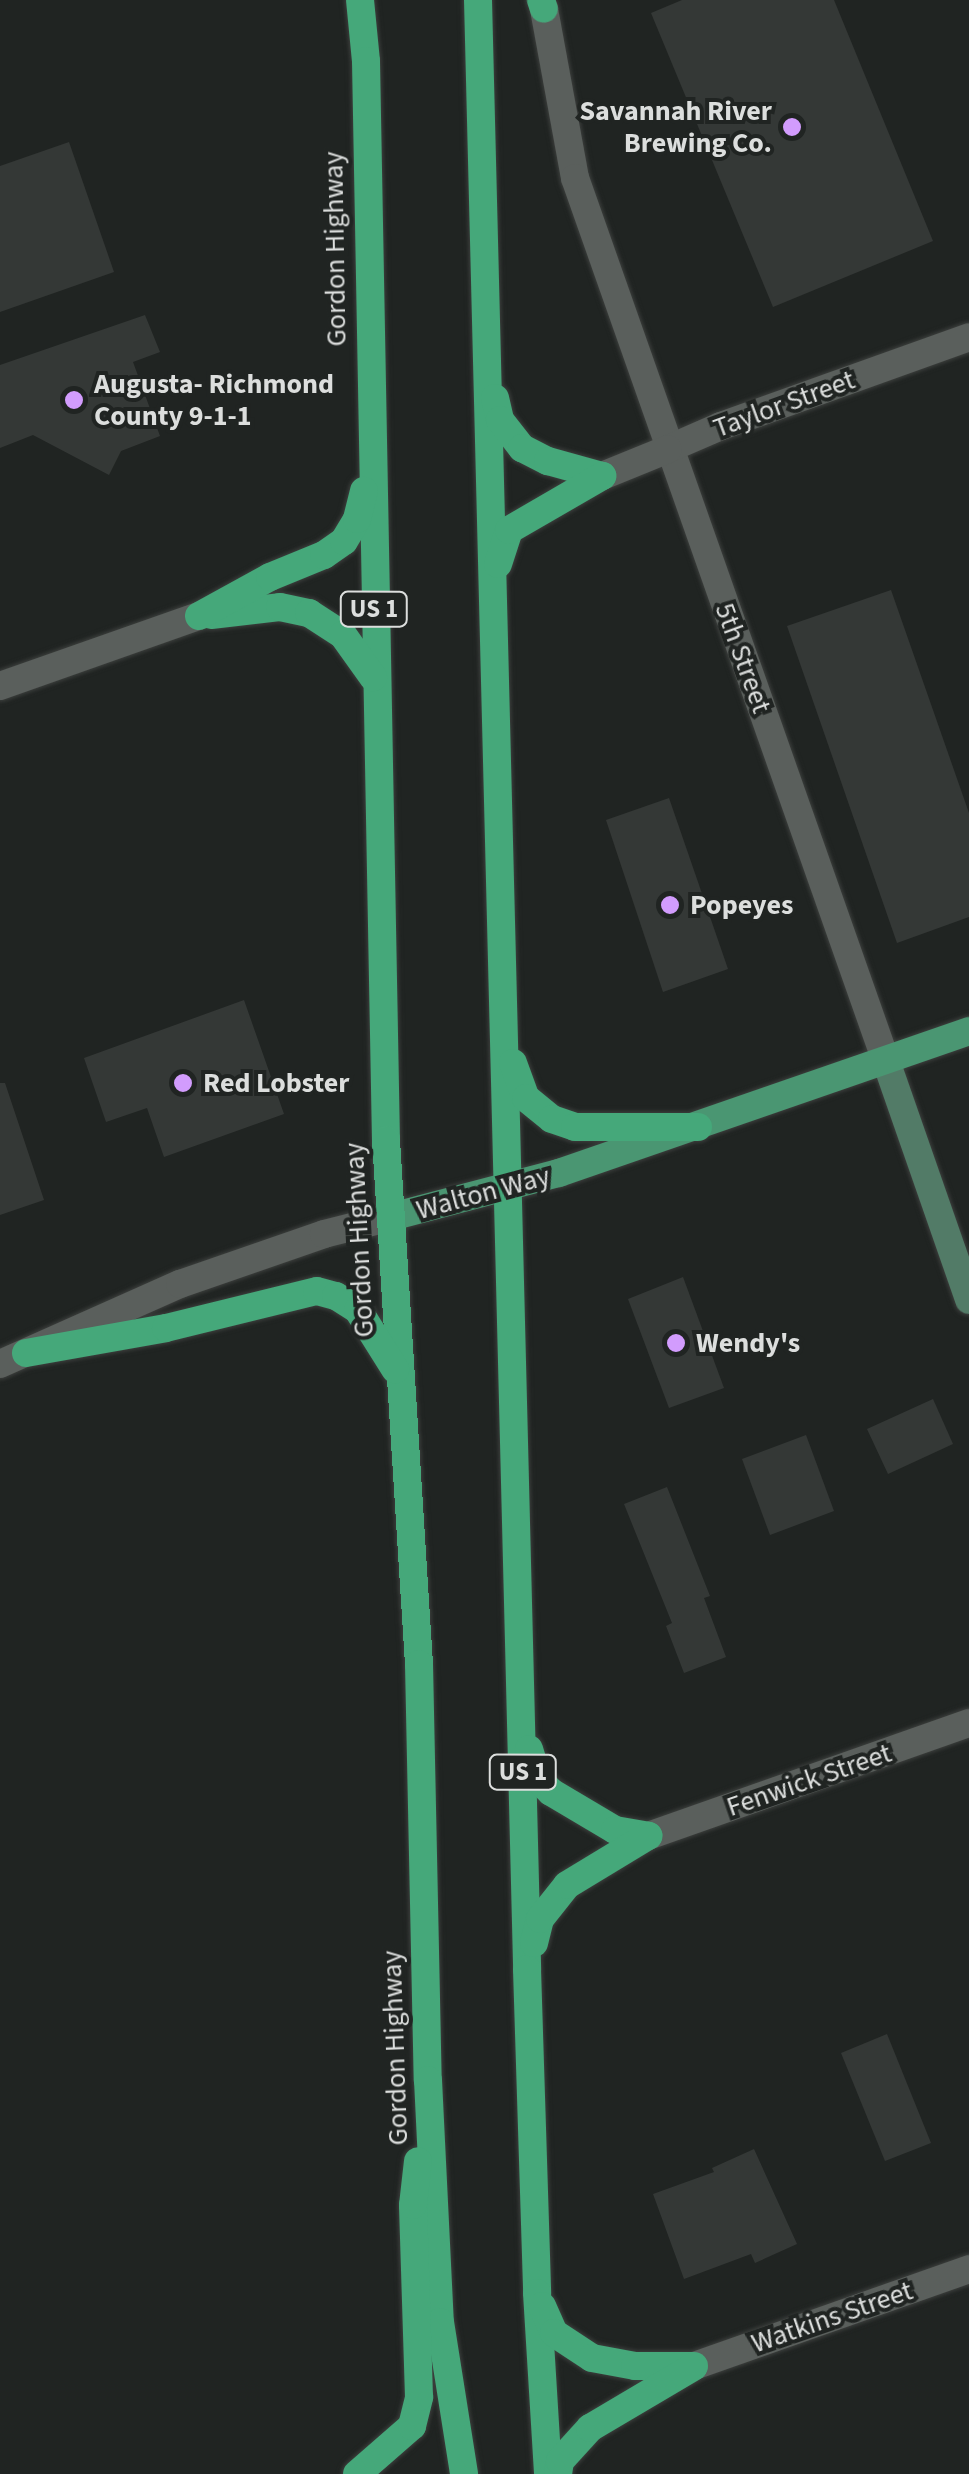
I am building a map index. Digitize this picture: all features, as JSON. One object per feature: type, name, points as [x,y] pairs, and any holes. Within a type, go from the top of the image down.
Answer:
[{"type":"highway","name":"Gordon Highway","points":[[360,0],[366,61],[370,470],[391,1217],[419,1664],[428,2080],[440,2322],[464,2474]]},
{"type":"highway","name":"US 1","points":[[478,0],[537,2294],[548,2474]]},
{"type":"highway","points":[[487,366],[500,420],[522,448],[548,461],[602,476]]},
{"type":"highway","points":[[199,616],[270,577],[324,555],[344,540],[357,519],[370,470]]},
{"type":"highway","points":[[492,600],[502,542],[509,530],[602,476]]},
{"type":"highway","points":[[199,616],[280,607],[309,612],[343,635],[359,652],[376,684]]},
{"type":"highway","points":[[504,1018],[517,1082],[539,1112],[576,1126],[698,1127]]},
{"type":"highway","points":[[13,1358],[166,1328],[317,1291],[336,1296],[369,1322],[398,1374]]},
{"type":"highway","points":[[522,1725],[538,1779],[551,1792],[615,1830],[648,1836]]},
{"type":"highway","points":[[528,1970],[540,1919],[552,1900],[568,1885],[648,1836]]},
{"type":"highway","points":[[357,2474],[412,2426],[419,2397],[412,2205],[428,2080]]},
{"type":"highway","points":[[537,2294],[554,2333],[592,2358],[636,2366],[694,2366]]},
{"type":"highway","points":[[558,2474],[560,2460],[590,2428],[694,2366]]},
{"type":"main road","name":"Walton Way","points":[[391,1217],[509,1187],[698,1127],[969,1031]]},
{"type":"main road","name":"5th Street","points":[[886,1060],[969,1300]]},
{"type":"street","name":"5th Street","points":[[543,5],[575,178],[886,1060]]},
{"type":"street","name":"Taylor Street","points":[[602,476],[721,426],[969,337]]},
{"type":"street","points":[[0,686],[199,616]]},
{"type":"street","name":"Walton Way","points":[[13,1358],[180,1284],[324,1234],[391,1217]]},
{"type":"street","name":"Fenwick Street","points":[[648,1836],[969,1724]]},
{"type":"street","name":"Watkins Street","points":[[694,2366],[969,2269]]},
{"type":"building","name":"Savannah River Brewing Co.","points":[[682,0],[834,0],[933,241],[773,307],[651,13]]},
{"type":"building","points":[[69,142],[114,272],[0,312],[0,166]]},
{"type":"building","name":"Augusta- Richmond County 9-1-1","points":[[145,315],[160,352],[133,362],[160,436],[121,451],[109,475],[33,435],[0,448],[0,365]]},
{"type":"building","points":[[891,590],[969,813],[969,917],[897,943],[787,626]]},
{"type":"building","name":"Popeyes","points":[[669,798],[728,969],[663,992],[606,820]]},
{"type":"building","name":"Red Lobster","points":[[244,1000],[284,1114],[164,1157],[147,1108],[106,1122],[84,1058]]},
{"type":"building","points":[[0,1083],[5,1083],[44,1200],[0,1215]]},
{"type":"building","name":"Wendy's","points":[[683,1277],[724,1388],[669,1408],[628,1299]]},
{"type":"building","points":[[933,1399],[953,1444],[888,1474],[867,1429]]},
{"type":"building","points":[[806,1435],[834,1511],[770,1535],[742,1459]]},
{"type":"building","points":[[667,1487],[710,1596],[704,1598],[726,1657],[684,1673],[666,1626],[672,1623],[624,1504]]},
{"type":"building","points":[[887,2034],[931,2143],[885,2161],[841,2053]]},
{"type":"building","points":[[754,2149],[797,2244],[755,2263],[751,2254],[684,2279],[653,2194],[714,2172],[712,2168]]},
{"type":"place","name":"Savannah River Brewing Co.","points":[[792,127]]},
{"type":"place","name":"Augusta- Richmond County 9-1-1","points":[[74,400]]},
{"type":"place","name":"Popeyes","points":[[670,905]]},
{"type":"place","name":"Red Lobster","points":[[183,1083]]},
{"type":"place","name":"Wendy's","points":[[676,1343]]}]
